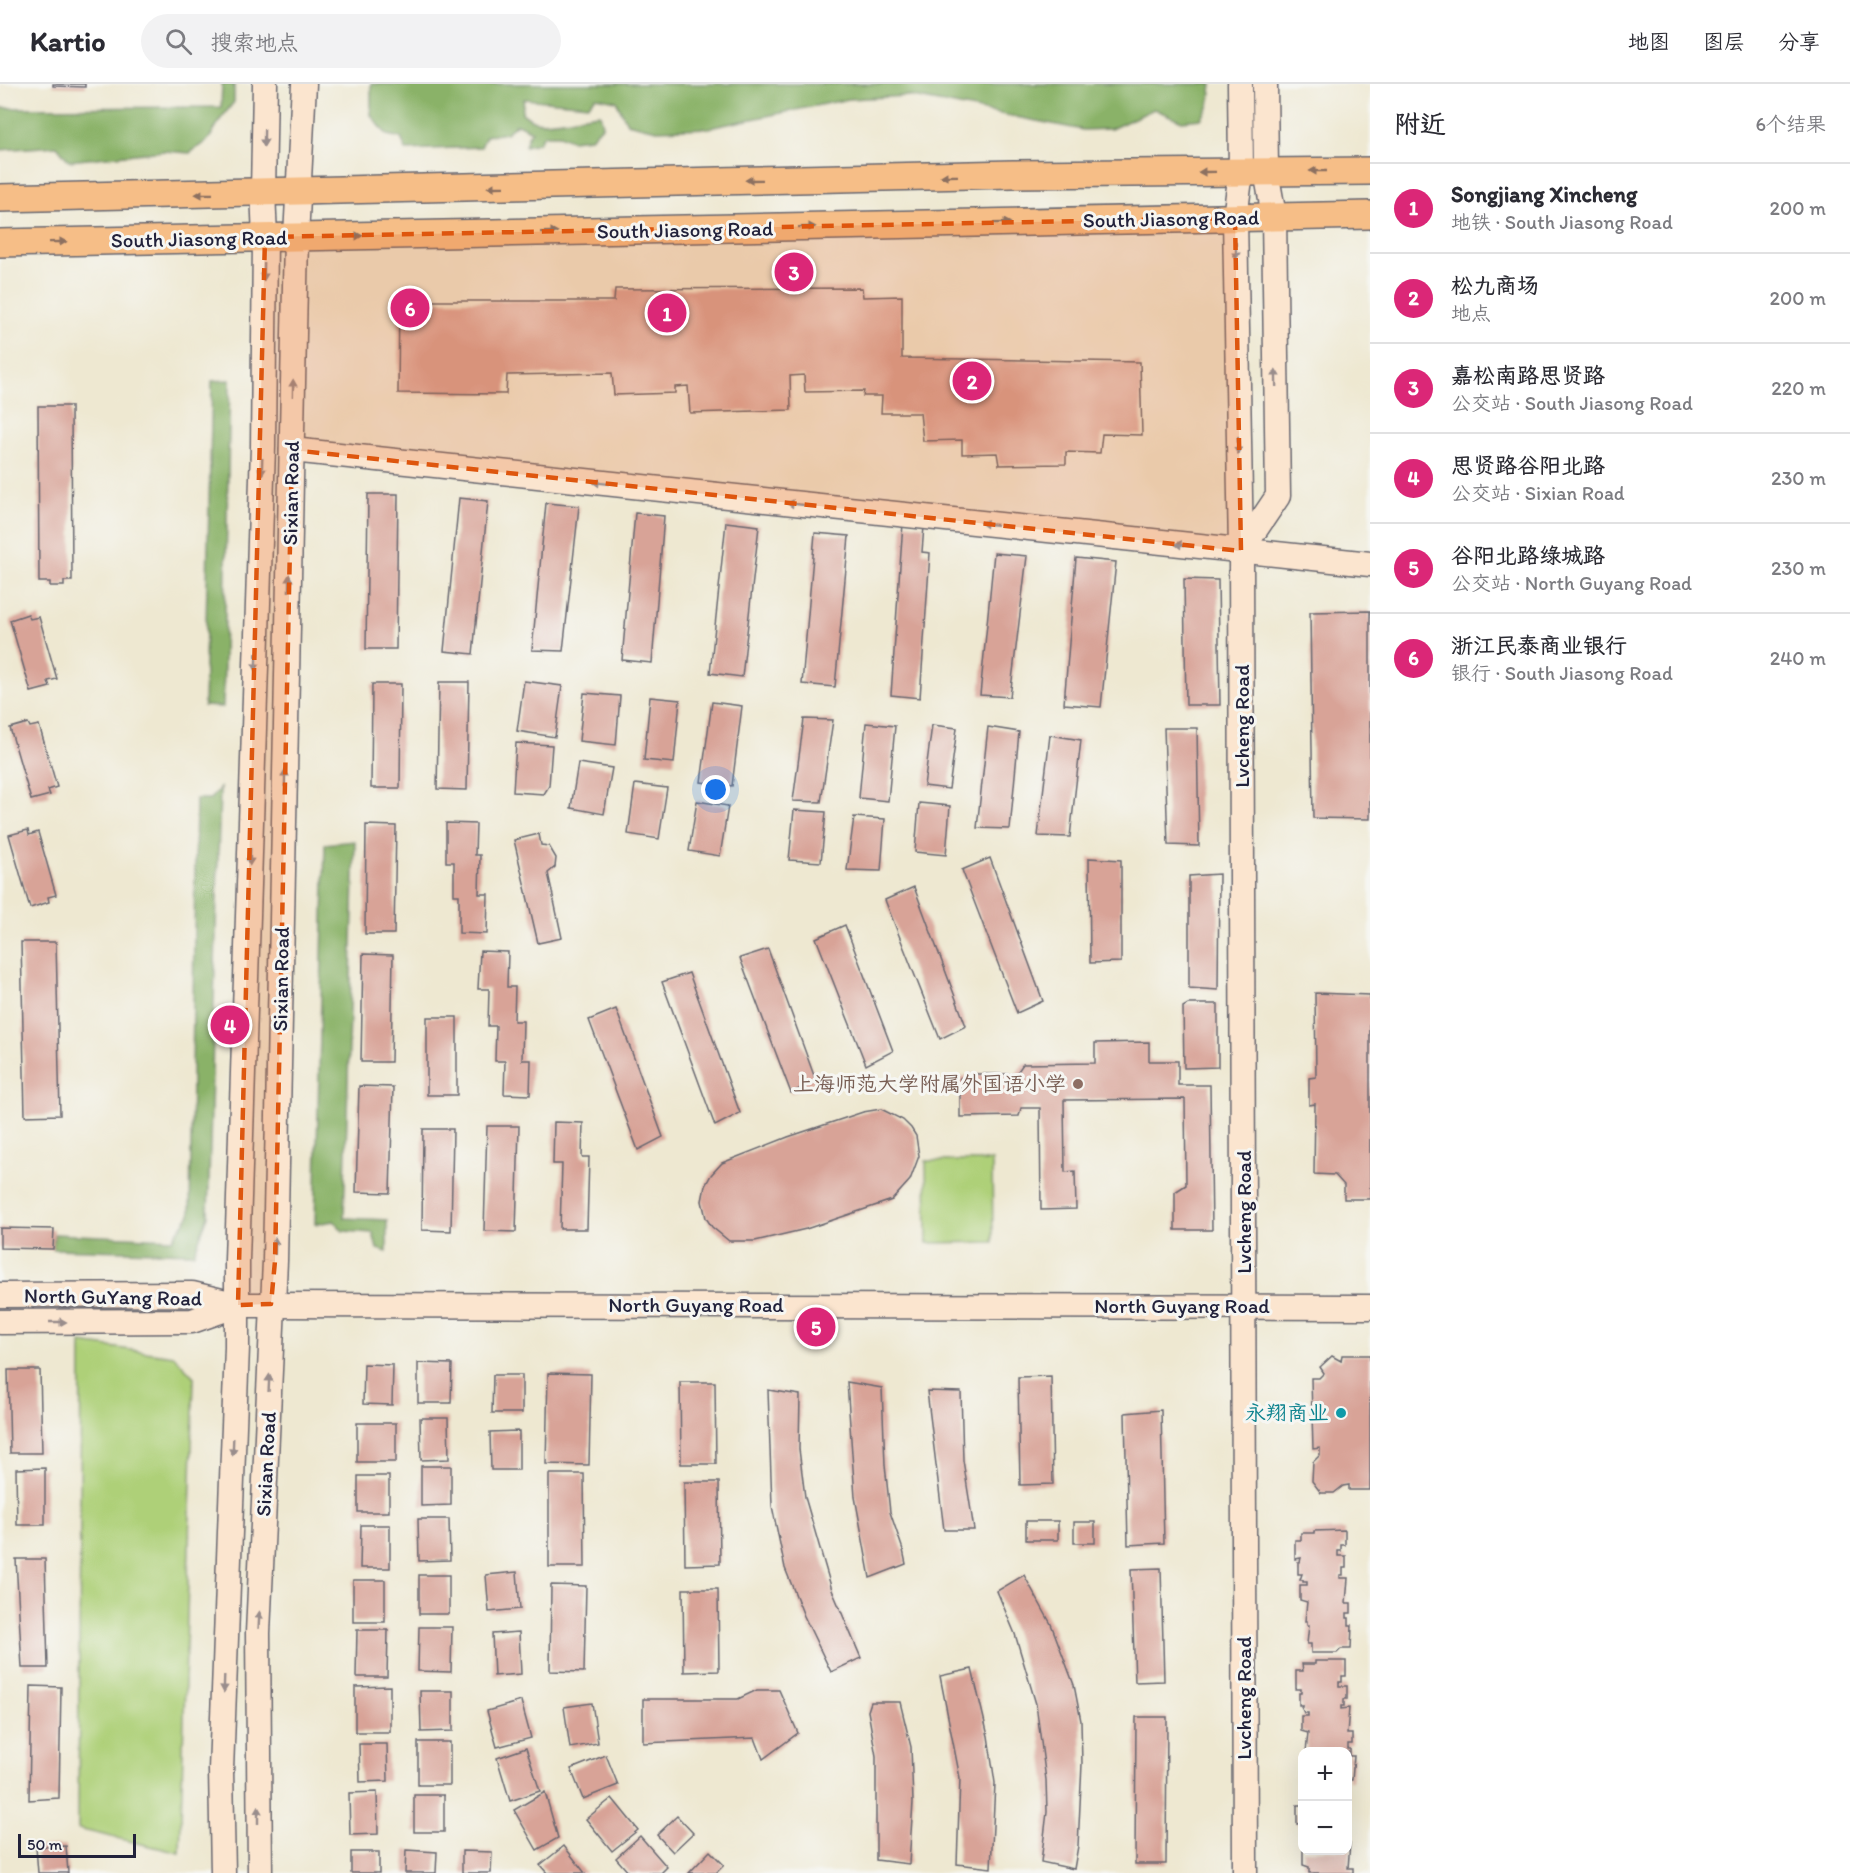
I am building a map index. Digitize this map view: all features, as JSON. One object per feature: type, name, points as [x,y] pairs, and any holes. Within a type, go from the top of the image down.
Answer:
[{"type":"main road","name":"Sixian Road","points":[[224,1873],[220,1770],[238,1305],[263,447],[265,84]]},
{"type":"main road","name":"Sixian Road","points":[[260,1873],[258,1633],[275,1226],[296,237],[304,84]]},
{"type":"main road","name":"Lvcheng Road","points":[[1240,86],[1253,171],[1274,216],[1278,496],[1241,551]]},
{"type":"main road","name":"Lvcheng Road","points":[[1245,1873],[1241,551],[1235,218],[1253,171],[1265,86]]},
{"type":"main road","points":[[0,198],[1013,174],[1370,171]]},
{"type":"main road","name":"South Jiasong Road","points":[[0,243],[1370,215]]},
{"type":"main road","points":[[292,450],[1370,564]]},
{"type":"main road","name":"North GuYang Road","points":[[0,1295],[192,1294],[238,1305]]},
{"type":"main road","name":"North GuYang Road","points":[[0,1322],[192,1321],[238,1305]]},
{"type":"main road","name":"North Guyang Road","points":[[238,1305],[1370,1306]]},
{"type":"highlighted area","points":[[1235,218],[1241,551],[292,450],[275,1261],[271,1304],[238,1305],[265,237]]},
{"type":"green space","points":[[222,84],[234,84],[234,102],[209,139],[190,153],[164,151],[69,161],[57,146],[0,150],[0,108],[221,107]]},
{"type":"green space","points":[[371,84],[1212,84],[1209,106],[1201,119],[1182,121],[1154,109],[1111,129],[1083,130],[908,96],[849,99],[709,128],[657,130],[627,123],[616,101],[596,97],[588,105],[524,99],[522,113],[535,121],[558,121],[600,114],[603,125],[591,138],[571,140],[559,135],[544,135],[538,143],[525,146],[532,131],[517,124],[506,133],[486,136],[481,147],[406,150],[401,138],[387,135],[371,115]]},
{"type":"green space","points":[[230,380],[223,707],[204,706],[212,381]]},
{"type":"green space","points":[[220,788],[208,1216],[194,1253],[53,1249],[54,1234],[172,1239],[190,1215],[196,799],[210,799]]},
{"type":"green space","points":[[355,841],[344,1218],[387,1220],[387,1252],[377,1249],[373,1233],[343,1231],[334,1221],[315,1224],[325,844]]},
{"type":"green space","points":[[926,1161],[992,1161],[993,1242],[927,1243]]},
{"type":"green space","points":[[81,1343],[174,1356],[194,1377],[180,1853],[78,1829]]},
{"type":"building","points":[[53,84],[85,84],[85,87],[53,86]]},
{"type":"building","points":[[862,288],[863,297],[902,296],[902,358],[1140,362],[1142,435],[1102,434],[1100,453],[1066,452],[1066,464],[999,465],[997,453],[962,454],[962,440],[923,441],[920,413],[881,413],[882,396],[863,396],[864,391],[805,392],[804,375],[790,376],[791,410],[690,413],[688,386],[675,387],[675,393],[614,395],[612,373],[507,375],[506,394],[398,393],[399,301],[614,301],[615,289]]},
{"type":"building","points":[[38,406],[71,406],[72,581],[64,581],[64,586],[50,586],[50,582],[39,582]]},
{"type":"building","points":[[368,494],[398,494],[396,649],[366,649]]},
{"type":"building","points":[[459,498],[488,501],[473,654],[444,651]]},
{"type":"building","points":[[546,503],[579,506],[563,651],[532,650]]},
{"type":"building","points":[[635,513],[664,516],[652,663],[622,660]]},
{"type":"building","points":[[726,522],[759,526],[742,677],[710,673]]},
{"type":"building","points":[[903,523],[924,526],[922,552],[930,553],[920,698],[891,695]]},
{"type":"building","points":[[815,533],[849,536],[835,687],[802,684]]},
{"type":"building","points":[[994,553],[1027,556],[1010,697],[980,695]]},
{"type":"building","points":[[1076,558],[1116,562],[1101,707],[1064,704]]},
{"type":"building","points":[[1184,579],[1218,580],[1220,705],[1186,705]]},
{"type":"building","points":[[1370,611],[1370,819],[1313,818],[1310,612]]},
{"type":"building","points":[[28,614],[30,619],[39,617],[57,679],[48,681],[50,687],[31,692],[10,620]]},
{"type":"building","points":[[524,681],[562,686],[555,737],[517,731]]},
{"type":"building","points":[[439,682],[469,682],[467,790],[437,789]]},
{"type":"building","points":[[372,684],[401,684],[400,788],[371,788]]},
{"type":"building","points":[[584,693],[620,696],[616,745],[579,741]]},
{"type":"building","points":[[650,697],[680,700],[674,763],[644,760]]},
{"type":"building","points":[[712,702],[742,706],[732,786],[701,782]]},
{"type":"building","points":[[804,719],[833,720],[821,802],[793,801]]},
{"type":"building","points":[[28,723],[30,727],[39,725],[57,787],[48,790],[50,795],[31,800],[10,728]]},
{"type":"building","points":[[866,723],[895,726],[888,801],[859,798]]},
{"type":"building","points":[[932,725],[957,728],[949,789],[924,786]]},
{"type":"building","points":[[988,727],[1019,732],[1010,829],[977,828]]},
{"type":"building","points":[[1164,728],[1197,728],[1199,846],[1168,845]]},
{"type":"building","points":[[1050,735],[1081,740],[1070,837],[1038,836]]},
{"type":"building","points":[[516,743],[552,745],[549,786],[544,794],[513,792]]},
{"type":"building","points":[[578,763],[612,768],[604,814],[571,808]]},
{"type":"building","points":[[635,784],[667,788],[659,839],[628,834]]},
{"type":"building","points":[[697,801],[728,806],[720,856],[689,851]]},
{"type":"building","points":[[919,803],[950,806],[946,855],[915,852]]},
{"type":"building","points":[[794,810],[826,812],[821,862],[789,860]]},
{"type":"building","points":[[854,817],[885,819],[881,871],[847,870]]},
{"type":"building","points":[[446,823],[476,824],[475,855],[480,855],[479,894],[488,894],[487,934],[459,933],[459,895],[454,895],[454,862],[446,862]]},
{"type":"building","points":[[366,825],[396,826],[394,934],[365,934]]},
{"type":"building","points":[[28,830],[29,835],[38,832],[56,895],[48,897],[49,902],[30,908],[9,835]]},
{"type":"building","points":[[539,834],[541,845],[549,846],[556,858],[555,867],[548,873],[562,938],[538,943],[514,840]]},
{"type":"building","points":[[990,858],[1043,1001],[1017,1013],[962,870]]},
{"type":"building","points":[[1089,858],[1121,860],[1121,962],[1090,963]]},
{"type":"building","points":[[1219,874],[1218,990],[1189,988],[1189,876]]},
{"type":"building","points":[[914,887],[966,1026],[940,1039],[885,900]]},
{"type":"building","points":[[845,925],[893,1051],[866,1065],[816,938]]},
{"type":"building","points":[[21,942],[56,942],[60,1115],[25,1116]]},
{"type":"building","points":[[768,949],[816,1081],[791,1093],[740,958]]},
{"type":"building","points":[[480,951],[508,952],[507,987],[515,987],[514,1021],[523,1021],[522,1060],[531,1060],[530,1095],[504,1094],[505,1061],[495,1061],[496,1026],[488,1026],[489,989],[478,989]]},
{"type":"building","points":[[363,954],[393,955],[391,1062],[361,1062]]},
{"type":"building","points":[[689,973],[740,1113],[715,1126],[662,982]]},
{"type":"building","points":[[1315,993],[1370,995],[1370,1199],[1344,1199],[1344,1185],[1335,1175],[1314,1174],[1315,1104],[1309,1105],[1309,1078],[1316,1077]]},
{"type":"building","points":[[1188,1004],[1218,1004],[1218,1067],[1184,1068],[1183,1007]]},
{"type":"building","points":[[616,1009],[663,1137],[638,1150],[589,1020]]},
{"type":"building","points":[[427,1017],[457,1017],[457,1095],[427,1095]]},
{"type":"building","points":[[1149,1042],[1149,1061],[1178,1061],[1178,1085],[1210,1085],[1212,1230],[1175,1230],[1175,1192],[1186,1185],[1185,1099],[1064,1100],[1065,1172],[1075,1171],[1076,1209],[1041,1210],[1040,1108],[1021,1108],[1019,1116],[960,1117],[960,1078],[972,1074],[1016,1074],[1023,1064],[1095,1063],[1095,1043]]},
{"type":"building","points":[[359,1086],[393,1087],[390,1193],[356,1192]]},
{"type":"building","points":[[881,1109],[903,1120],[911,1128],[916,1136],[919,1156],[910,1180],[892,1200],[806,1229],[755,1241],[729,1241],[712,1227],[706,1218],[702,1201],[705,1186],[722,1163],[788,1137],[863,1112]]},
{"type":"building","points":[[554,1122],[583,1123],[582,1157],[589,1157],[587,1229],[560,1229],[562,1164],[553,1164]]},
{"type":"building","points":[[487,1126],[519,1126],[516,1232],[484,1231]]},
{"type":"building","points":[[423,1129],[453,1129],[451,1231],[422,1230]]},
{"type":"building","points":[[0,1228],[54,1229],[53,1249],[0,1248]]},
{"type":"building","name":"永翔商业","points":[[1342,1355],[1370,1355],[1370,1490],[1349,1490],[1349,1485],[1343,1486],[1334,1493],[1321,1493],[1312,1481],[1313,1462],[1320,1455],[1320,1448],[1313,1449],[1311,1378],[1319,1378],[1324,1373],[1320,1367],[1332,1356],[1341,1361]]},
{"type":"building","points":[[418,1363],[452,1364],[451,1403],[418,1403]]},
{"type":"building","points":[[364,1364],[393,1365],[392,1405],[363,1404]]},
{"type":"building","points":[[8,1370],[40,1370],[42,1453],[10,1453]]},
{"type":"building","points":[[548,1373],[591,1374],[589,1465],[546,1464]]},
{"type":"building","points":[[493,1375],[522,1375],[522,1413],[492,1413]]},
{"type":"building","points":[[1051,1376],[1053,1484],[1020,1485],[1018,1377]]},
{"type":"building","points":[[680,1382],[715,1382],[716,1464],[681,1464]]},
{"type":"building","points":[[847,1382],[882,1388],[885,1465],[890,1512],[906,1564],[870,1578],[855,1497]]},
{"type":"building","points":[[768,1390],[800,1395],[799,1449],[805,1497],[832,1590],[861,1658],[831,1672],[804,1616],[785,1568],[772,1506]]},
{"type":"building","points":[[927,1391],[961,1392],[963,1460],[974,1530],[944,1530]]},
{"type":"building","points":[[1161,1410],[1164,1543],[1128,1545],[1125,1413]]},
{"type":"building","points":[[420,1418],[448,1418],[449,1459],[421,1460]]},
{"type":"building","points":[[357,1423],[396,1423],[396,1462],[357,1462]]},
{"type":"building","points":[[519,1431],[519,1470],[491,1470],[490,1432]]},
{"type":"building","points":[[421,1466],[451,1466],[451,1505],[421,1506]]},
{"type":"building","points":[[45,1468],[45,1525],[17,1525],[16,1469]]},
{"type":"building","points":[[549,1474],[584,1474],[585,1567],[549,1567]]},
{"type":"building","points":[[358,1476],[389,1476],[389,1512],[358,1512]]},
{"type":"building","points":[[684,1482],[719,1482],[720,1564],[685,1565]]},
{"type":"building","points":[[418,1519],[449,1519],[450,1560],[419,1561]]},
{"type":"building","points":[[1026,1521],[1058,1521],[1058,1540],[1026,1540]]},
{"type":"building","points":[[1074,1522],[1095,1522],[1095,1543],[1074,1543]]},
{"type":"building","points":[[361,1525],[390,1525],[390,1568],[360,1568]]},
{"type":"building","points":[[1345,1530],[1345,1545],[1341,1545],[1338,1556],[1346,1556],[1346,1568],[1343,1568],[1343,1575],[1340,1575],[1340,1578],[1348,1578],[1346,1603],[1351,1603],[1351,1613],[1347,1613],[1347,1618],[1349,1618],[1349,1625],[1352,1625],[1351,1649],[1341,1649],[1337,1653],[1311,1653],[1311,1644],[1307,1644],[1309,1625],[1305,1621],[1307,1602],[1300,1600],[1300,1585],[1307,1585],[1307,1582],[1300,1580],[1302,1574],[1298,1574],[1298,1562],[1301,1558],[1295,1559],[1295,1540],[1301,1540],[1301,1533]]},
{"type":"building","points":[[16,1559],[45,1559],[48,1668],[22,1668]]},
{"type":"building","points":[[1161,1568],[1164,1681],[1135,1682],[1131,1569]]},
{"type":"building","points":[[517,1572],[520,1609],[489,1612],[486,1575]]},
{"type":"building","points":[[419,1575],[449,1575],[449,1614],[419,1614]]},
{"type":"building","points":[[1024,1575],[1051,1624],[1074,1685],[1081,1721],[1082,1764],[1078,1846],[1074,1869],[1041,1862],[1047,1812],[1046,1780],[1036,1704],[1015,1634],[997,1591]]},
{"type":"building","points":[[353,1580],[385,1580],[385,1622],[353,1622]]},
{"type":"building","points":[[551,1585],[586,1586],[584,1672],[550,1671]]},
{"type":"building","points":[[683,1589],[718,1589],[719,1671],[684,1672]]},
{"type":"building","points":[[419,1627],[452,1627],[451,1672],[418,1671]]},
{"type":"building","points":[[357,1630],[388,1630],[387,1677],[356,1677]]},
{"type":"building","points":[[519,1632],[521,1674],[494,1676],[492,1634]]},
{"type":"building","points":[[1315,1661],[1346,1661],[1346,1676],[1342,1676],[1339,1686],[1347,1686],[1347,1699],[1344,1699],[1344,1706],[1341,1706],[1341,1709],[1349,1708],[1347,1734],[1352,1734],[1352,1744],[1348,1744],[1348,1747],[1307,1747],[1308,1733],[1301,1731],[1301,1716],[1308,1716],[1308,1713],[1304,1713],[1301,1707],[1303,1705],[1299,1705],[1301,1689],[1296,1689],[1296,1671],[1303,1671],[1302,1664],[1315,1664]]},
{"type":"building","points":[[972,1669],[988,1736],[995,1783],[991,1868],[957,1864],[960,1778],[940,1676]]},
{"type":"building","points":[[31,1686],[61,1687],[59,1798],[29,1800]]},
{"type":"building","points":[[390,1686],[390,1732],[355,1732],[355,1687]]},
{"type":"building","points":[[757,1690],[779,1690],[798,1733],[763,1759],[755,1738],[643,1743],[643,1699],[738,1699]]},
{"type":"building","points":[[420,1691],[453,1691],[453,1731],[421,1732]]},
{"type":"building","points":[[521,1701],[531,1738],[497,1747],[487,1711]]},
{"type":"building","points":[[871,1702],[900,1702],[911,1747],[913,1802],[909,1864],[876,1860],[876,1756],[868,1711]]},
{"type":"building","points":[[592,1703],[598,1743],[570,1748],[564,1707]]},
{"type":"building","points":[[1136,1717],[1167,1717],[1166,1864],[1135,1864]]},
{"type":"building","points":[[418,1742],[450,1742],[450,1785],[418,1785]]},
{"type":"building","points":[[359,1744],[387,1744],[388,1781],[360,1782]]},
{"type":"building","points":[[526,1748],[540,1791],[510,1801],[497,1758]]},
{"type":"building","points":[[606,1755],[618,1785],[583,1799],[571,1769]]},
{"type":"building","points":[[1352,1756],[1354,1756],[1352,1780]]},
{"type":"building","points":[[377,1792],[378,1834],[350,1835],[349,1793]]},
{"type":"building","points":[[545,1792],[558,1838],[537,1850],[514,1810]]},
{"type":"building","points":[[414,1795],[444,1795],[444,1832],[414,1832]]},
{"type":"building","points":[[612,1798],[638,1830],[612,1851],[586,1819]]},
{"type":"building","points":[[677,1816],[693,1833],[673,1852],[657,1835]]},
{"type":"building","points":[[640,1836],[667,1867],[661,1873],[629,1873],[616,1858]]},
{"type":"building","points":[[66,1846],[68,1873],[38,1873],[36,1847]]},
{"type":"building","points":[[564,1846],[585,1873],[547,1873],[540,1865]]},
{"type":"building","points":[[406,1850],[437,1852],[436,1873],[405,1873]]},
{"type":"building","points":[[462,1851],[492,1852],[491,1873],[462,1873]]},
{"type":"building","points":[[710,1851],[724,1865],[716,1873],[689,1873]]},
{"type":"building","points":[[351,1852],[379,1852],[379,1873],[351,1873]]},
{"type":"building","points":[[1303,1855],[1349,1855],[1348,1868],[1353,1868],[1353,1873],[1309,1873],[1309,1867],[1303,1865]]},
{"type":"place","name":"嘉松南路思贤路","points":[[794,272]]},
{"type":"place","name":"浙江民泰商业银行","points":[[410,308]]},
{"type":"place","name":"Songjiang Xincheng","points":[[667,313]]},
{"type":"place","name":"松九商场","points":[[972,381]]},
{"type":"place","name":"思贤路谷阳北路","points":[[230,1025]]},
{"type":"place","name":"上海师范大学附属外国语小学","points":[[1078,1084]]},
{"type":"place","name":"谷阳北路绿城路","points":[[816,1327]]},
{"type":"place","name":"永翔商业","points":[[1341,1413]]}]
